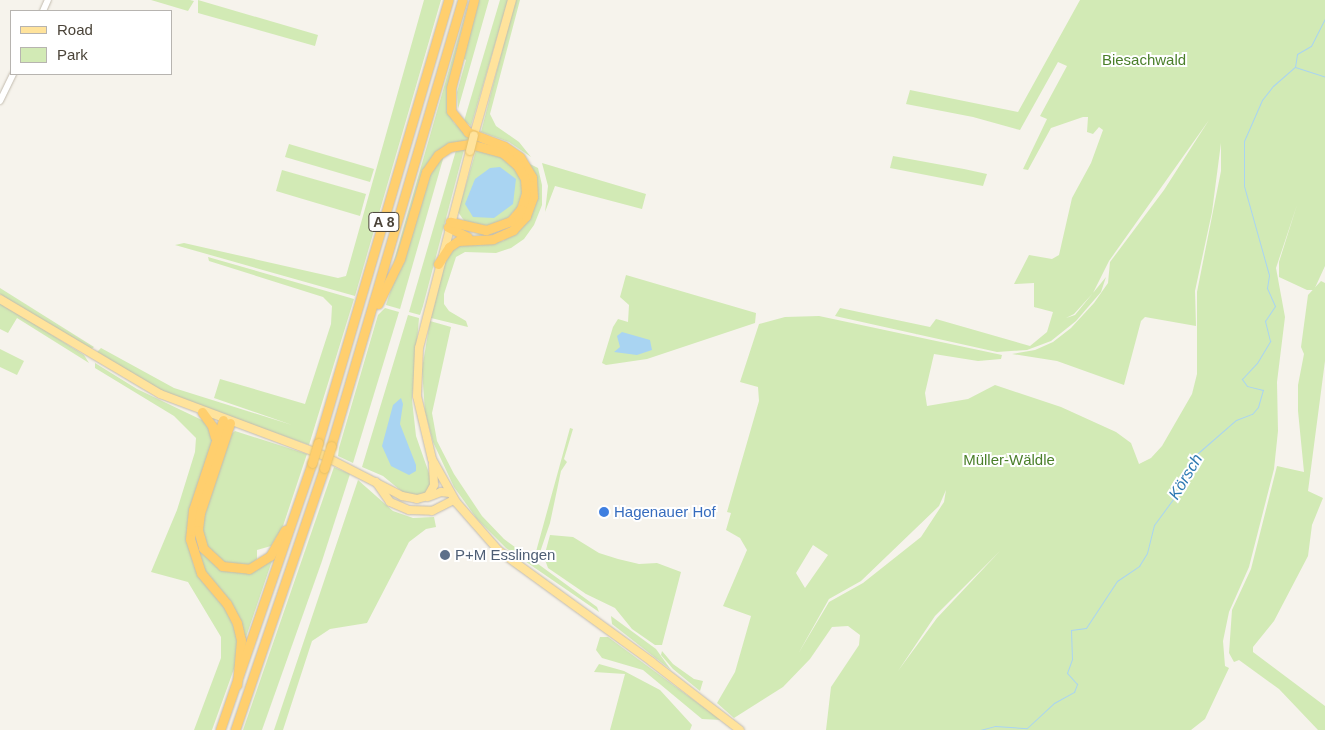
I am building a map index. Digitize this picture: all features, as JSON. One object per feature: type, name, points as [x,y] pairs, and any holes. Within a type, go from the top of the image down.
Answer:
[{"type":"highway","name":"A 8","points":[[220,730],[312,463],[448,0]]},
{"type":"highway","name":"A 8","points":[[235,730],[331,446],[462,0]]},
{"type":"highway","points":[[438,264],[452,244],[473,239],[497,238],[513,230],[527,214],[533,191],[529,171],[520,158],[506,147],[465,131],[450,107],[451,88],[474,0]]},
{"type":"highway","points":[[370,317],[400,259],[425,175],[435,157],[450,147],[470,144],[503,153],[517,165],[525,179],[526,193],[521,209],[511,221],[486,230],[449,224]]},
{"type":"highway","points":[[449,224],[473,239]]},
{"type":"highway","points":[[202,412],[212,426],[215,438]]},
{"type":"highway","points":[[226,421],[215,438],[193,510],[190,539],[201,573],[227,604],[237,623],[241,646],[237,684]]},
{"type":"highway","points":[[226,421],[199,518],[200,539],[208,555],[232,569],[259,565],[276,548],[298,506]]},
{"type":"main road","points":[[426,498],[434,485],[432,459],[417,396],[422,328],[438,264],[512,0]]},
{"type":"main road","points":[[0,299],[138,383],[202,412],[316,453],[406,497],[426,498],[441,492],[450,493]]},
{"type":"main road","points":[[432,459],[454,500],[479,532],[504,555],[690,690],[740,730]]},
{"type":"main road","points":[[374,481],[388,499],[409,510],[432,511],[454,500]]},
{"type":"street","points":[[0,101],[13,75]]},
{"type":"green space","points":[[151,0],[190,0],[194,1],[188,11]]},
{"type":"green space","points":[[198,0],[318,35],[315,46],[198,13]]},
{"type":"green space","points":[[424,0],[441,0],[355,296],[175,245],[184,243],[338,278],[346,276]]},
{"type":"green space","points":[[469,0],[447,90],[449,113],[454,123],[468,135],[505,149],[518,158],[529,177],[530,201],[523,217],[507,231],[489,236],[473,234],[498,232],[517,220],[527,200],[527,178],[516,160],[500,150],[469,142],[448,145],[434,154],[425,169],[401,247],[393,264]]},
{"type":"green space","points":[[477,0],[489,0],[458,109],[457,92],[466,60],[462,58]]},
{"type":"green space","points":[[500,0],[508,0],[471,126],[464,121]]},
{"type":"green space","points":[[515,0],[520,0],[490,114],[496,126],[519,142],[531,157],[509,142],[481,132]]},
{"type":"green space","points":[[1080,0],[1325,0],[1325,266],[1314,290],[1307,290],[1279,277],[1279,262],[1297,205],[1276,268],[1285,317],[1277,382],[1278,431],[1274,469],[1249,567],[1229,612],[1223,641],[1225,666],[1229,668],[1205,719],[1191,730],[826,730],[831,687],[859,645],[860,635],[848,626],[832,627],[810,659],[783,687],[734,718],[717,703],[735,672],[751,616],[723,606],[747,550],[740,538],[726,530],[731,513],[727,512],[759,401],[758,387],[740,382],[759,324],[785,317],[819,316],[1002,355],[1001,359],[978,361],[934,354],[925,393],[927,406],[968,399],[995,385],[1061,407],[1116,432],[1131,443],[1139,464],[1151,458],[1162,446],[1192,394],[1197,374],[1197,292],[1221,171],[1221,143],[1212,212],[1195,291],[1196,326],[1145,317],[1141,321],[1124,385],[1057,361],[1012,354],[1035,350],[1053,342],[1071,328],[1094,303],[1108,283],[1110,262],[1164,190],[1209,120],[1109,261],[1093,293],[1106,277],[1101,292],[1076,321],[1051,341],[1027,350],[997,352],[835,316],[840,308],[930,327],[936,319],[1030,346],[1047,332],[1053,312],[1034,307],[1034,283],[1014,284],[1029,255],[1052,259],[1059,255],[1072,198],[1091,163],[1103,130],[1099,127],[1093,134],[1087,132],[1088,117],[1051,128],[1028,170],[1023,169],[1047,119],[1040,116],[1067,66],[1058,62],[1020,130],[973,117],[906,104],[910,90],[1018,112]],"holes":[[[1092,294],[1075,315],[1066,318],[1074,314]],[[946,490],[944,502],[921,537],[863,583],[829,602],[798,654],[829,599],[861,581],[939,506]],[[813,545],[828,555],[805,588],[796,573]],[[1000,551],[937,618],[898,671],[935,616]]]},
{"type":"green space","points":[[289,144],[374,169],[370,182],[285,157]]},
{"type":"green space","points":[[465,146],[420,315],[409,312],[457,147]]},
{"type":"green space","points":[[477,147],[500,155],[515,166],[524,187],[517,208],[506,220],[489,226],[465,222],[458,212]]},
{"type":"green space","points":[[445,152],[400,309],[386,305],[429,172]]},
{"type":"green space","points":[[893,156],[987,174],[983,186],[890,168]]},
{"type":"green space","points":[[528,163],[538,168],[542,185],[542,205],[534,225],[524,239],[511,248],[496,253],[465,252],[456,257],[444,294],[444,304],[449,311],[466,321],[468,327],[431,318],[446,258],[455,245],[503,241],[525,223]]},
{"type":"green space","points":[[542,163],[646,194],[642,209],[555,186],[545,212],[548,186]]},
{"type":"green space","points":[[282,170],[366,194],[360,216],[276,191]]},
{"type":"green space","points":[[208,257],[354,299],[309,445],[164,393],[96,353],[101,348],[174,388],[292,425],[214,398],[220,379],[305,404],[331,324],[332,306],[323,297],[209,261]]},
{"type":"green space","points":[[626,275],[756,313],[755,323],[647,359],[606,365],[602,363],[613,327],[618,319],[628,322],[629,305],[620,297]]},
{"type":"green space","points":[[1321,281],[1325,283],[1325,361],[1308,491],[1323,498],[1312,525],[1308,556],[1274,621],[1253,647],[1253,652],[1325,706],[1325,730],[1318,730],[1279,689],[1239,660],[1234,662],[1229,653],[1232,610],[1251,569],[1277,466],[1304,472],[1298,411],[1298,385],[1304,354],[1301,347],[1308,295]]},
{"type":"green space","points":[[0,288],[94,347],[90,350],[7,299],[0,294]]},
{"type":"green space","points":[[0,302],[84,355],[89,363],[17,318],[8,333],[0,329]]},
{"type":"green space","points":[[385,308],[399,312],[353,463],[338,456],[339,448],[378,315]]},
{"type":"green space","points":[[408,315],[419,318],[412,400],[416,436],[431,479],[430,489],[422,496],[405,494],[383,476],[362,467]]},
{"type":"green space","points":[[430,321],[451,327],[432,413],[437,441],[454,474],[482,516],[504,539],[597,607],[599,612],[506,548],[477,519],[454,487],[433,442],[425,412],[422,369]]},
{"type":"green space","points":[[0,349],[24,361],[17,375],[0,367]]},
{"type":"green space","points":[[95,363],[137,389],[204,421],[213,437],[188,542],[194,566],[226,607],[238,638],[235,666],[212,730],[194,730],[221,658],[221,637],[188,582],[151,572],[177,510],[195,452],[196,438],[174,416],[95,368]]},
{"type":"green space","points":[[570,428],[573,429],[564,459],[567,462],[561,471],[550,523],[537,561],[534,559]]},
{"type":"green space","points":[[235,431],[307,454],[283,526],[271,546],[257,550],[257,559],[249,566],[220,562],[203,541],[202,519],[230,435]]},
{"type":"green space","points":[[334,467],[350,474],[322,561],[262,730],[243,730]]},
{"type":"green space","points":[[358,480],[393,511],[413,518],[434,517],[436,527],[426,529],[409,542],[367,623],[330,629],[312,641],[283,730],[274,730]]},
{"type":"green space","points":[[196,531],[197,538],[226,570],[273,558],[245,640],[208,579],[193,545]]},
{"type":"green space","points":[[550,535],[573,537],[599,553],[618,559],[639,564],[657,563],[681,572],[662,645],[655,645],[632,629],[615,608],[586,594],[548,568],[544,557]]},
{"type":"green space","points":[[611,616],[656,649],[671,670],[612,624]]},
{"type":"green space","points":[[600,637],[608,637],[721,720],[702,719],[643,670],[602,658],[596,650]]},
{"type":"green space","points":[[662,651],[673,664],[694,679],[703,681],[700,691],[673,669],[661,655]]},
{"type":"green space","points":[[599,664],[624,671],[660,690],[692,725],[690,730],[610,730],[625,674],[594,672]]},
{"type":"water","points":[[500,167],[516,179],[513,204],[494,218],[473,217],[465,204],[475,179],[490,168]]},
{"type":"water","points":[[622,332],[650,340],[652,350],[637,355],[614,352],[620,347],[617,336]]},
{"type":"water","points":[[401,398],[403,404],[400,424],[416,465],[416,471],[409,475],[391,466],[382,446],[393,405]]},
{"type":"waterway","name":"Körsch","points":[[980,730],[995,726],[1027,728],[1054,703],[1074,692],[1077,684],[1067,673],[1072,659],[1071,630],[1086,628],[1117,581],[1139,566],[1147,553],[1154,525],[1187,480],[1198,453],[1236,420],[1252,414],[1258,407],[1263,390],[1247,386],[1242,379],[1257,363],[1270,341],[1265,321],[1275,306],[1267,288],[1269,275],[1244,186],[1244,141],[1262,100],[1273,86],[1295,67],[1297,54],[1311,46],[1325,19]]},
{"type":"waterway","points":[[1295,67],[1325,77]]},
{"type":"place","name":"Hagenauer Hof","points":[[604,512]]},
{"type":"place","name":"P+M Esslingen","points":[[445,555]]},
{"type":"park label","name":"Biesachwald","points":[[1144,60]]},
{"type":"park label","name":"Müller-Wäldle","points":[[1009,460]]}]
